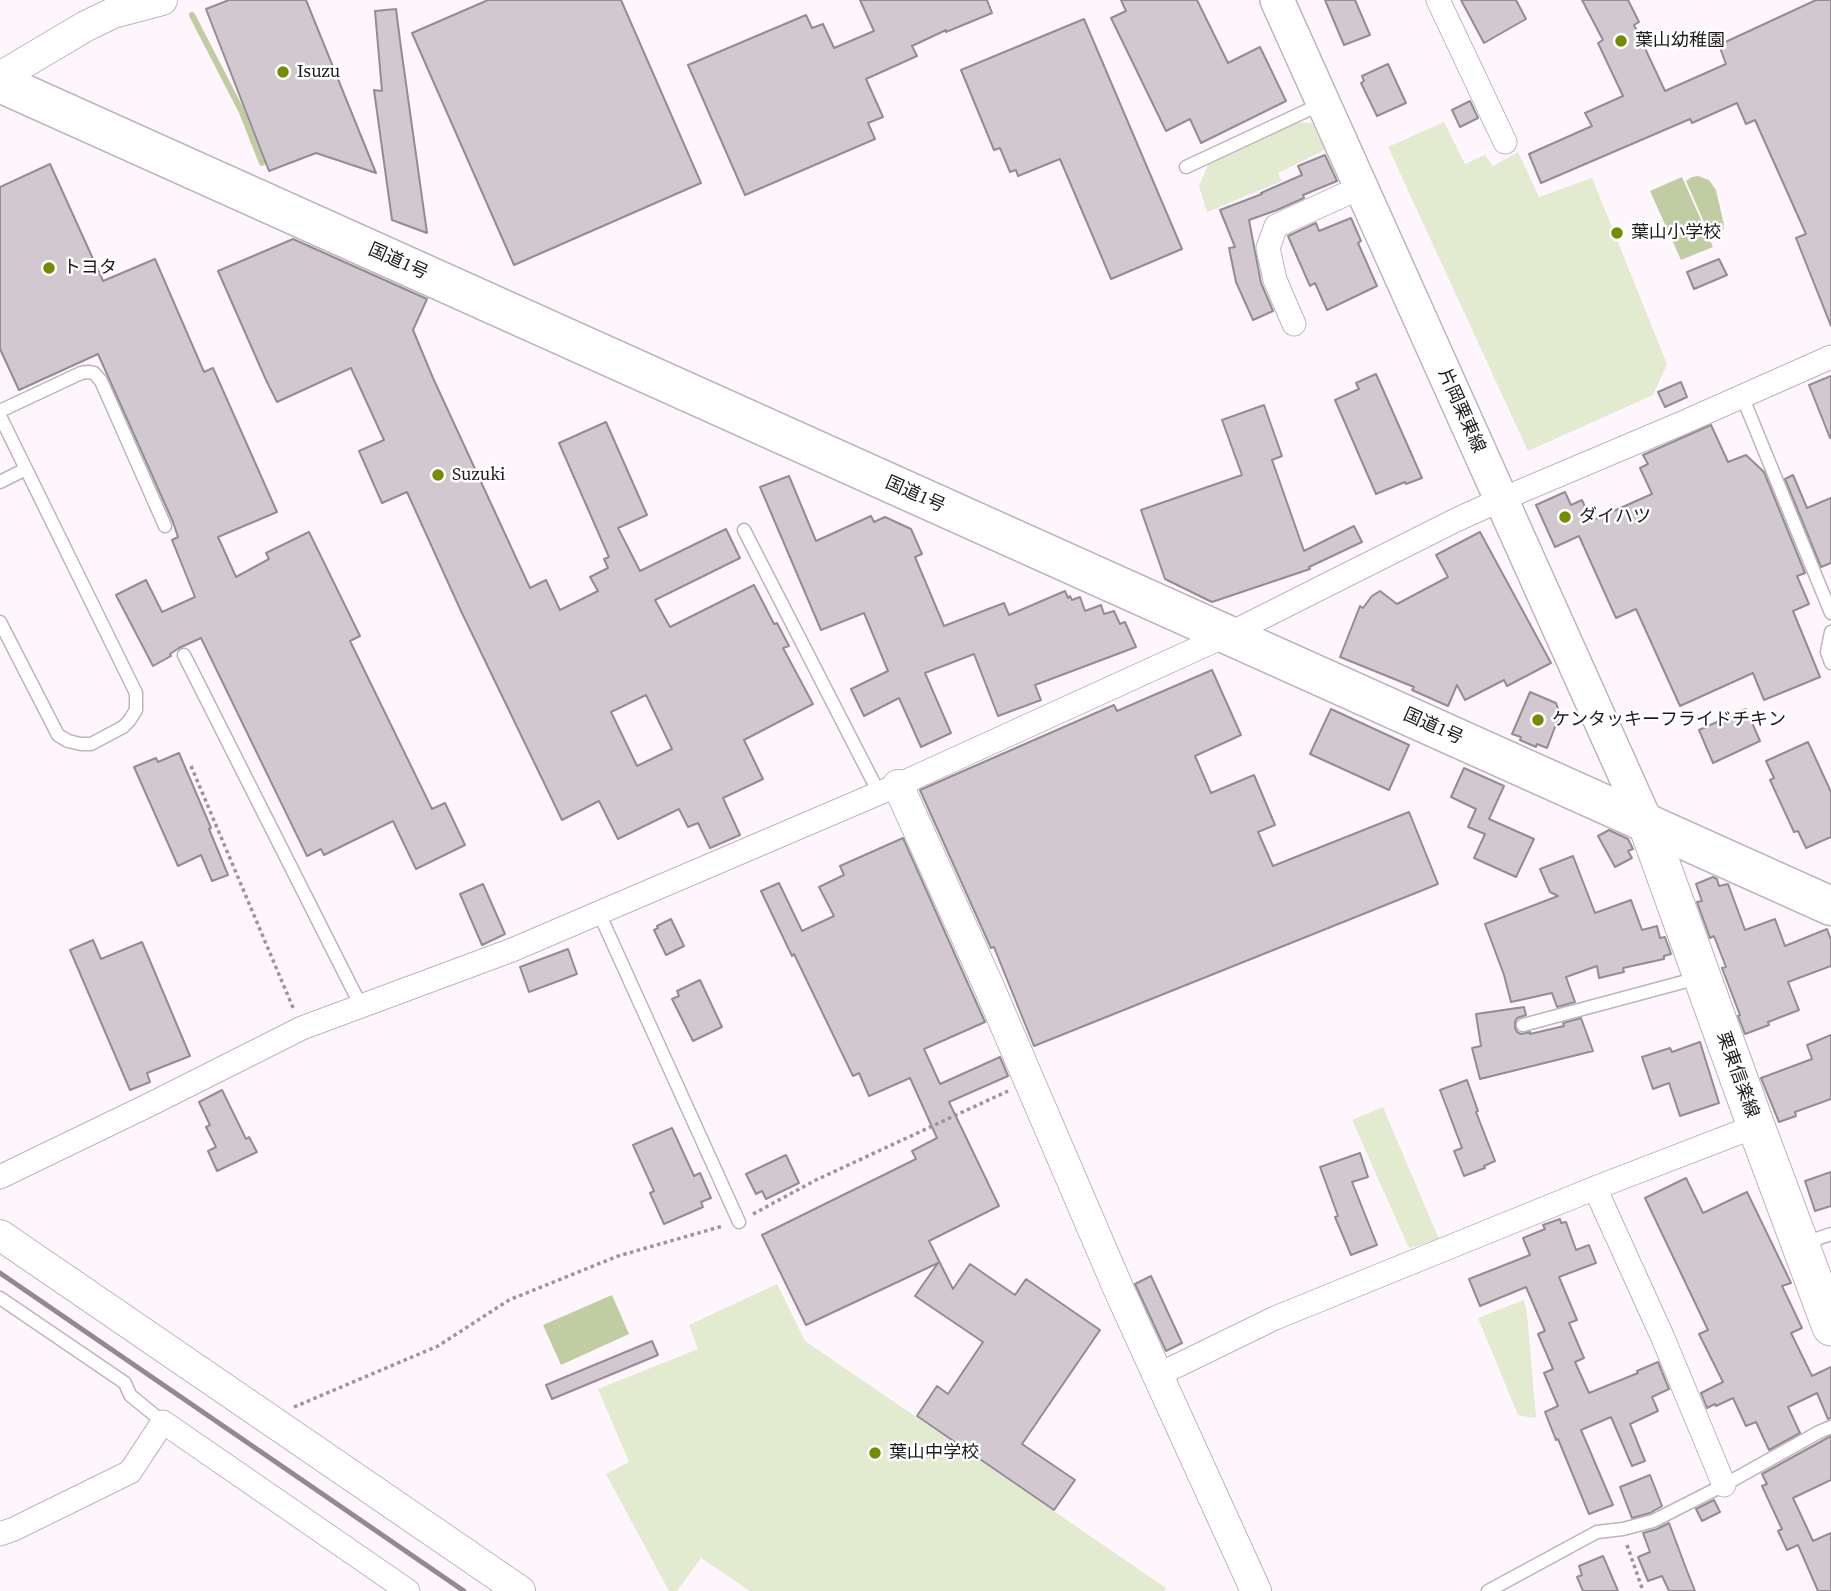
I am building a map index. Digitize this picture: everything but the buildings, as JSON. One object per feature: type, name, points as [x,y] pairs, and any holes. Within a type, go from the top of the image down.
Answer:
[{"type":"highway","name":"国道1号","points":[[0,83],[1831,906]]},
{"type":"main road","name":"片岡栗東線","points":[[1277,0],[1646,822]]},
{"type":"main road","name":"栗東信楽線","points":[[1646,822],[1756,1126],[1816,1239],[1831,1327]]},
{"type":"street","points":[[0,77],[113,13],[162,0]]},
{"type":"street","points":[[1438,0],[1505,142]]},
{"type":"street","points":[[1294,324],[1275,280],[1268,248],[1276,226],[1361,187]]},
{"type":"street","points":[[0,1177],[302,1028],[512,950],[889,789],[1227,635],[1500,500],[1831,357]]},
{"type":"street","points":[[889,789],[989,987],[1119,1290],[1256,1591]]},
{"type":"street","points":[[1158,1375],[1275,1318],[1595,1188],[1756,1126]]},
{"type":"street","points":[[1595,1188],[1663,1338],[1724,1485]]},
{"type":"street","points":[[0,1235],[520,1591]]},
{"type":"street","points":[[0,1534],[130,1472],[163,1422],[408,1591]]},
{"type":"lane","points":[[1186,167],[1323,103]]},
{"type":"lane","points":[[0,622],[58,735],[68,741],[91,744],[124,727],[129,721],[136,710],[136,693],[0,414],[82,373],[94,373],[101,381],[165,526]]},
{"type":"lane","points":[[1742,396],[1831,613]]},
{"type":"lane","points":[[0,482],[26,469]]},
{"type":"lane","points":[[744,530],[889,789]]},
{"type":"lane","points":[[1831,632],[1827,653],[1831,663]]},
{"type":"lane","points":[[184,655],[361,1006]]},
{"type":"lane","points":[[599,914],[739,1222]]},
{"type":"lane","points":[[1523,1025],[1702,977]]},
{"type":"lane","points":[[0,1298],[125,1383],[130,1395],[163,1422]]},
{"type":"lane","points":[[1488,1591],[1597,1532],[1653,1521],[1831,1427]]},
{"type":"path","points":[[191,766],[302,1028]]},
{"type":"path","points":[[267,1418],[438,1346],[509,1300],[618,1256],[739,1222],[816,1180],[1029,1082]]},
{"type":"path","points":[[1623,1529],[1643,1591]]},
{"type":"shaded area","points":[[1295,122],[1312,123],[1325,150],[1278,173],[1282,181],[1207,212],[1199,186],[1208,165]]},
{"type":"shaded area","points":[[1444,122],[1465,164],[1485,155],[1493,166],[1518,152],[1539,197],[1592,178],[1667,364],[1653,395],[1528,451],[1388,147]]},
{"type":"shaded area","points":[[1698,176],[1709,180],[1716,190],[1724,225],[1717,238],[1711,238],[1686,181]]},
{"type":"shaded area","points":[[1682,177],[1713,247],[1681,260],[1650,191]]},
{"type":"shaded area","points":[[1383,1107],[1439,1239],[1409,1248],[1352,1120]]},
{"type":"shaded area","points":[[777,1284],[805,1341],[1166,1588],[1164,1591],[750,1591],[701,1558],[677,1591],[669,1591],[606,1474],[629,1462],[598,1389],[698,1349],[689,1325]]},
{"type":"shaded area","points":[[612,1295],[629,1334],[561,1365],[543,1325]]},
{"type":"shaded area","points":[[1524,1300],[1534,1418],[1518,1415],[1478,1318]]},
{"type":"waterway","points":[[192,15],[241,110],[262,163]]},
{"type":"railway","points":[[0,1273],[464,1591]]},
{"type":"place","name":"葉山幼稚園","points":[[1621,41]]},
{"type":"place","name":"Isuzu","points":[[283,72]]},
{"type":"place","name":"葉山小学校","points":[[1617,233]]},
{"type":"place","name":"トヨタ","points":[[49,268]]},
{"type":"place","name":"Suzuki","points":[[438,475]]},
{"type":"place","name":"ダイハツ","points":[[1565,517]]},
{"type":"place","name":"ケンタッキーフライドチキン","points":[[1538,720]]},
{"type":"place","name":"葉山中学校","points":[[875,1453]]}]
